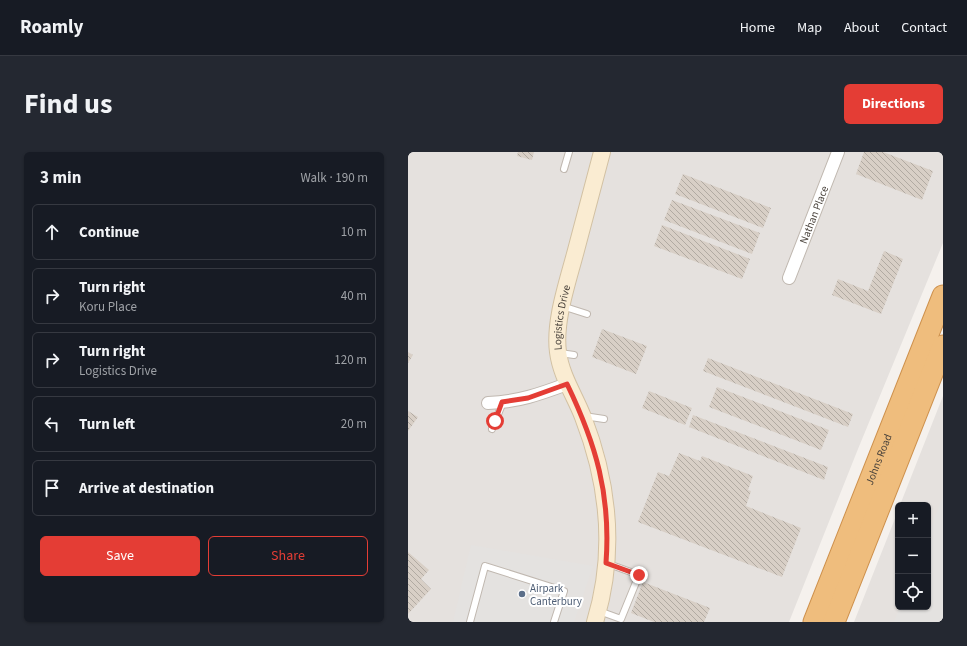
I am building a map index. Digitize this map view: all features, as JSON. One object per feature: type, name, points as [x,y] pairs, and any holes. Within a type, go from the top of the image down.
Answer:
[{"type":"highway","name":"Johns Road","points":[[814,622],[943,296]]},
{"type":"highway","name":"Johns Road","points":[[834,622],[943,346]]},
{"type":"street","name":"Logistics Drive","points":[[597,617],[606,563],[607,518],[604,493],[595,450],[582,416],[567,384],[558,353],[559,318],[602,152]]},
{"type":"street","name":"Nathan Place","points":[[789,278],[838,152]]},
{"type":"street","points":[[488,403],[528,398],[567,384]]},
{"type":"lane","points":[[564,169],[569,152]]},
{"type":"lane","points":[[562,306],[587,314]]},
{"type":"lane","points":[[558,353],[574,354]]},
{"type":"lane","points":[[492,429],[502,402]]},
{"type":"lane","points":[[582,416],[604,419]]},
{"type":"lane","points":[[597,617],[622,619],[639,575],[606,563]]},
{"type":"lane","points":[[470,622],[485,566],[564,591],[554,622]]},
{"type":"shaded area","points":[[408,152],[943,152],[943,243],[858,449],[789,622],[408,622]]},
{"type":"shaded area","points":[[943,396],[943,622],[854,622],[895,519],[895,610],[931,610],[931,502],[901,502]]},
{"type":"shaded area","points":[[943,496],[943,622],[894,622],[899,610],[931,610],[931,527]]},
{"type":"shaded area","name":"Airpark Canterbury","points":[[471,545],[593,566],[574,622],[453,622]]},
{"type":"building","points":[[518,152],[534,152],[532,160],[517,156]]},
{"type":"building","points":[[864,152],[883,152],[933,171],[922,200],[856,174]]},
{"type":"building","points":[[683,174],[771,208],[763,228],[675,194]]},
{"type":"building","points":[[672,200],[760,233],[752,254],[664,220]]},
{"type":"building","points":[[662,225],[750,259],[742,279],[654,246]]},
{"type":"building","points":[[884,251],[903,259],[881,314],[832,295],[838,279],[868,291]]},
{"type":"building","points":[[602,329],[647,346],[636,374],[592,357]]},
{"type":"building","points":[[408,352],[413,355],[408,363]]},
{"type":"building","points":[[708,358],[853,414],[848,427],[703,371]]},
{"type":"building","points":[[717,387],[829,430],[821,450],[709,407]]},
{"type":"building","points":[[649,391],[692,408],[685,425],[642,408]]},
{"type":"building","points":[[408,411],[418,417],[408,431]]},
{"type":"building","points":[[693,415],[828,467],[824,480],[689,427]]},
{"type":"building","points":[[679,453],[700,461],[702,456],[753,476],[748,490],[751,491],[746,506],[801,528],[782,577],[638,522],[658,472],[669,476]]},
{"type":"building","points":[[408,552],[429,570],[421,579],[431,589],[408,614]]},
{"type":"building","points":[[643,582],[710,608],[704,622],[654,622],[631,613]]},
{"type":"place","name":"Airpark Canterbury","points":[[522,594]]},
{"type":"route","points":[[495,421],[502,402],[528,398],[567,384],[582,416],[595,450],[600,472],[607,518],[608,544],[606,563],[639,575]]}]
